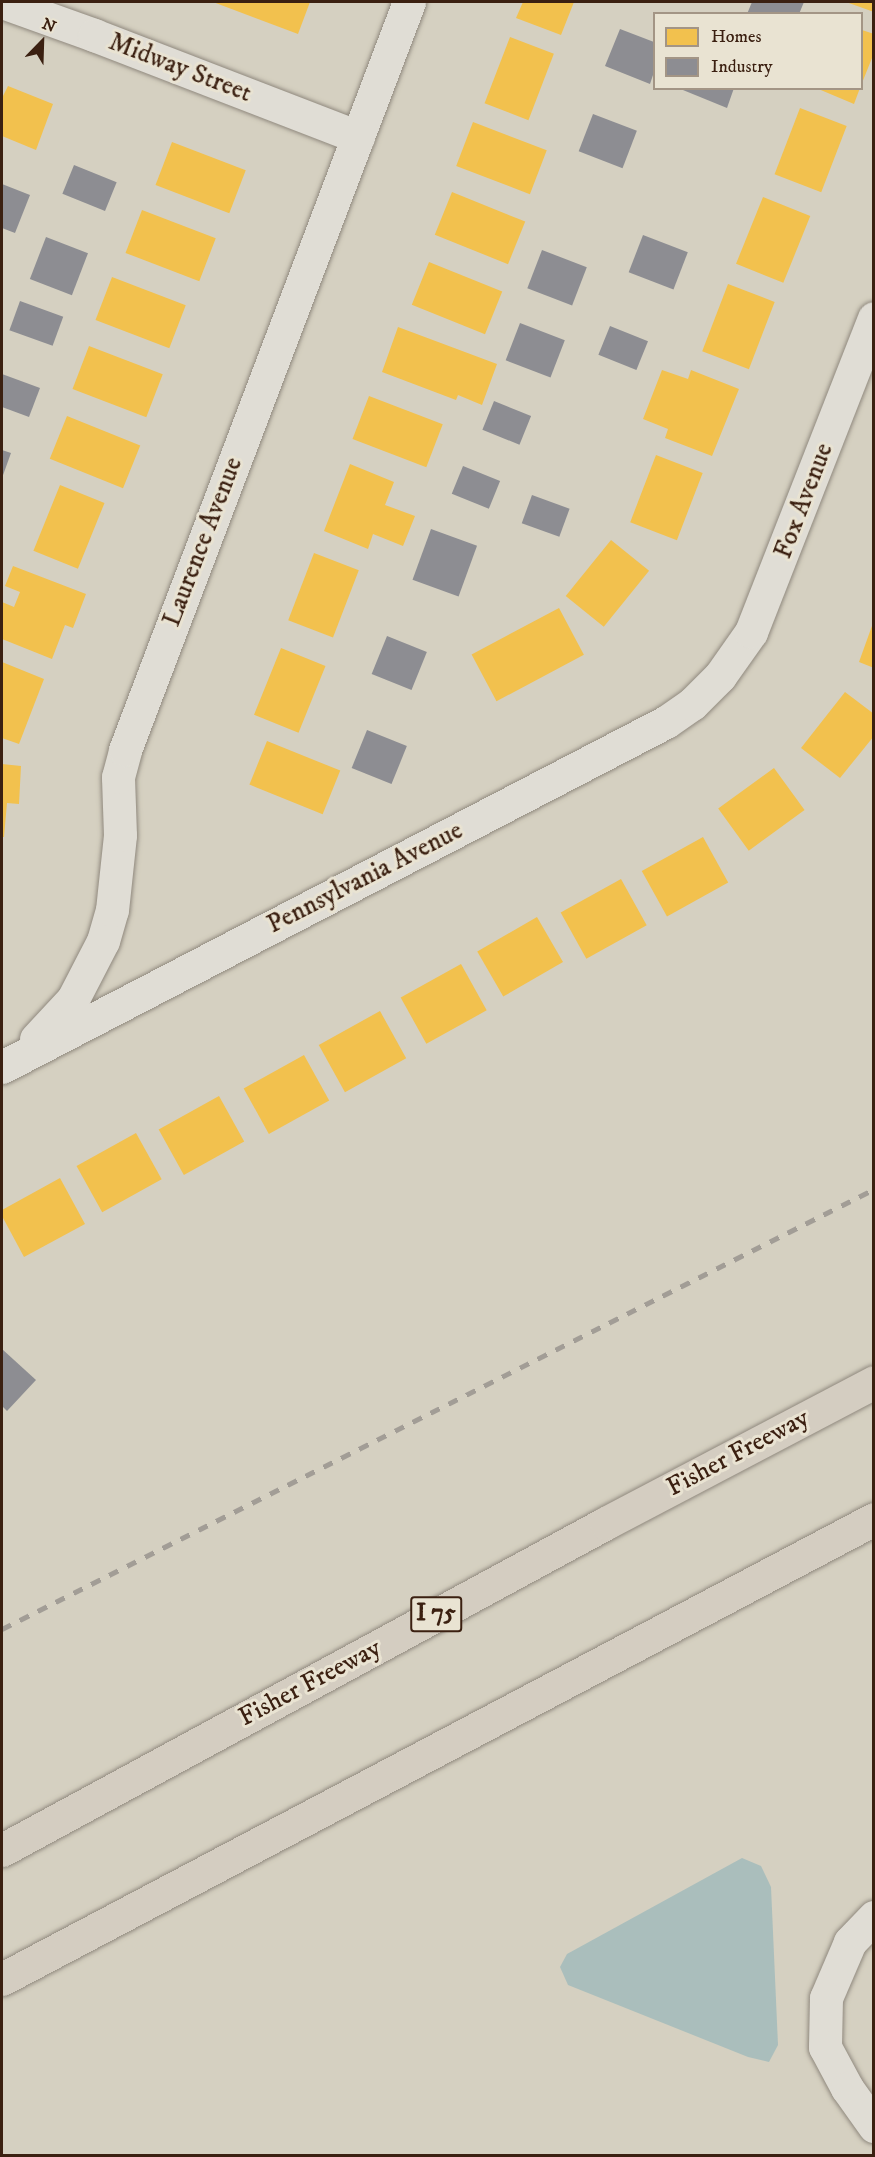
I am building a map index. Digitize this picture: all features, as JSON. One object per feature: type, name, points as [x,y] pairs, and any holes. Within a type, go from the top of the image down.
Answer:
[{"type":"highway","name":"Fisher Freeway","points":[[2,1850],[595,1528],[873,1382]]},
{"type":"highway","points":[[2,1979],[873,1519]]},
{"type":"street","name":"Midway Street","points":[[2,2],[358,137]]},
{"type":"street","name":"Laurence Avenue","points":[[2,1066],[46,1032],[74,999],[103,941],[112,910],[120,835],[118,777],[124,750],[409,2]]},
{"type":"street","name":"Fox Avenue","points":[[720,676],[751,633],[764,604],[873,318]]},
{"type":"street","name":"Pennsylvania Avenue","points":[[2,1066],[666,722],[692,704],[720,676]]},
{"type":"street","points":[[873,1917],[850,1942],[826,1998],[825,2047],[847,2088],[873,2126]]},
{"type":"shaded area","points":[[742,1858],[761,1866],[771,1887],[778,2045],[769,2062],[748,2057],[568,1985],[560,1967],[567,1954]]},
{"type":"building: Homes","points":[[213,2],[310,2],[298,34]]},
{"type":"building: Homes","points":[[523,2],[574,2],[561,35],[516,18]]},
{"type":"building: Homes","points":[[846,2],[874,2],[874,12]]},
{"type":"building: Homes","points":[[863,30],[874,34],[874,53],[863,80]]},
{"type":"building: Homes","points":[[510,37],[554,54],[528,120],[485,103]]},
{"type":"building: Homes","points":[[8,86],[53,104],[36,150],[2,136],[2,98]]},
{"type":"building: Homes","points":[[821,90],[859,90],[854,104]]},
{"type":"building: Homes","points":[[800,108],[847,126],[821,192],[775,174]]},
{"type":"building: Homes","points":[[473,122],[547,150],[530,194],[456,166]]},
{"type":"building: Homes","points":[[172,142],[246,170],[229,213],[156,185]]},
{"type":"building: Homes","points":[[452,192],[525,222],[508,264],[435,235]]},
{"type":"building: Homes","points":[[763,197],[810,216],[783,283],[736,264]]},
{"type":"building: Homes","points":[[142,210],[216,238],[199,281],[126,253]]},
{"type":"building: Homes","points":[[429,262],[502,292],[485,334],[412,305]]},
{"type":"building: Homes","points":[[112,277],[186,305],[169,348],[96,320]]},
{"type":"building: Homes","points":[[728,284],[775,302],[749,369],[702,351]]},
{"type":"building: Homes","points":[[398,327],[497,364],[482,405],[458,395],[456,400],[382,372]]},
{"type":"building: Homes","points":[[89,346],[163,374],[146,417],[73,389]]},
{"type":"building: Homes","points":[[662,370],[688,379],[691,370],[739,389],[712,456],[665,438],[668,429],[643,419]]},
{"type":"building: Homes","points":[[369,396],[443,424],[426,467],[353,439]]},
{"type":"building: Homes","points":[[67,416],[140,446],[123,488],[50,459]]},
{"type":"building: Homes","points":[[656,455],[703,473],[677,540],[630,522]]},
{"type":"building: Homes","points":[[350,464],[394,482],[385,505],[415,516],[403,546],[373,534],[368,549],[324,531]]},
{"type":"building: Homes","points":[[60,485],[105,503],[78,569],[33,551]]},
{"type":"building: Homes","points":[[611,540],[649,571],[604,627],[566,596]]},
{"type":"building: Homes","points":[[314,553],[359,570],[333,637],[288,620]]},
{"type":"building: Homes","points":[[13,566],[86,594],[73,628],[65,625],[52,659],[2,639],[2,602],[14,607],[20,592],[5,586]]},
{"type":"building: Homes","points":[[559,608],[584,655],[496,701],[472,654]]},
{"type":"building: Homes","points":[[874,623],[874,668],[859,662]]},
{"type":"building: Homes","points":[[281,648],[326,666],[299,733],[254,715]]},
{"type":"building: Homes","points":[[2,662],[44,679],[19,744],[2,738]]},
{"type":"building: Homes","points":[[845,692],[874,714],[874,736],[840,778],[801,748]]},
{"type":"building: Homes","points":[[267,741],[340,771],[323,814],[249,785]]},
{"type":"building: Homes","points":[[2,764],[21,766],[19,804],[7,803],[4,837],[2,837]]},
{"type":"building: Homes","points":[[774,768],[805,810],[749,851],[718,809]]},
{"type":"building: Homes","points":[[703,837],[728,882],[667,916],[642,871]]},
{"type":"building: Homes","points":[[621,879],[647,925],[586,959],[561,912]]},
{"type":"building: Homes","points":[[537,917],[563,962],[503,997],[477,952]]},
{"type":"building: Homes","points":[[461,964],[487,1010],[426,1044],[401,997]]},
{"type":"building: Homes","points":[[380,1011],[406,1058],[345,1092],[319,1045]]},
{"type":"building: Homes","points":[[304,1055],[329,1100],[269,1134],[244,1088]]},
{"type":"building: Homes","points":[[219,1096],[244,1141],[184,1175],[159,1129]]},
{"type":"building: Homes","points":[[136,1133],[162,1179],[102,1212],[77,1166]]},
{"type":"building: Homes","points":[[60,1178],[85,1224],[24,1257],[2,1216],[2,1210]]},
{"type":"building: Industry","points":[[752,2],[804,2],[800,12],[748,12]]},
{"type":"building: Industry","points":[[620,29],[653,42],[653,75],[650,84],[605,66]]},
{"type":"building: Industry","points":[[683,90],[733,90],[727,108]]},
{"type":"building: Industry","points":[[593,114],[637,131],[623,168],[579,151]]},
{"type":"building: Industry","points":[[74,165],[117,182],[105,211],[62,194]]},
{"type":"building: Industry","points":[[2,184],[30,195],[15,233],[2,228]]},
{"type":"building: Industry","points":[[643,235],[688,252],[673,290],[629,272]]},
{"type":"building: Industry","points":[[46,237],[88,253],[72,295],[30,279]]},
{"type":"building: Industry","points":[[542,250],[587,267],[572,305],[527,288]]},
{"type":"building: Industry","points":[[20,301],[63,317],[53,346],[9,330]]},
{"type":"building: Industry","points":[[520,323],[565,340],[550,378],[506,360]]},
{"type":"building: Industry","points":[[610,326],[648,341],[636,370],[598,355]]},
{"type":"building: Industry","points":[[2,374],[40,388],[29,417],[2,407]]},
{"type":"building: Industry","points":[[494,401],[531,416],[519,445],[482,430]]},
{"type":"building: Industry","points":[[2,450],[11,453],[2,478]]},
{"type":"building: Industry","points":[[463,466],[500,481],[489,509],[452,494]]},
{"type":"building: Industry","points":[[532,495],[570,509],[559,537],[522,523]]},
{"type":"building: Industry","points":[[431,529],[477,546],[459,597],[413,580]]},
{"type":"building: Industry","points":[[387,636],[427,652],[412,690],[372,674]]},
{"type":"building: Industry","points":[[367,730],[407,746],[392,784],[352,768]]},
{"type":"building: Industry","points":[[2,1349],[36,1380],[7,1411],[2,1406]]},
{"type":"railway","points":[[2,1629],[874,1189]]}]
